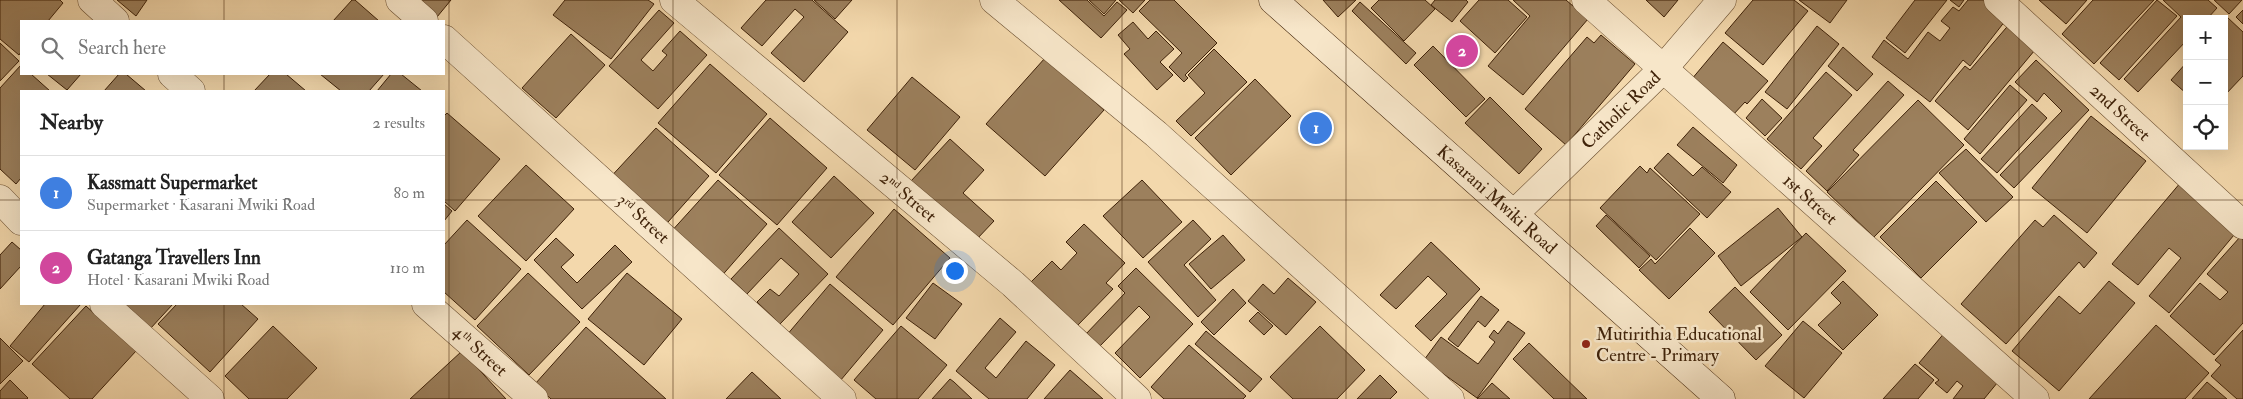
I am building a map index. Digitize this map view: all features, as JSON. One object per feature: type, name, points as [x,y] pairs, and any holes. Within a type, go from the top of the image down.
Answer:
[{"type":"street","points":[[92,0],[114,20]]},
{"type":"street","points":[[400,0],[423,20]]},
{"type":"street","points":[[994,0],[1156,134],[1450,399]]},
{"type":"street","name":"Kasarani Mwiki Road","points":[[1273,0],[1721,399]]},
{"type":"street","name":"1st Street","points":[[1586,0],[2035,399]]},
{"type":"street","name":"Catholic Road","points":[[1514,214],[1663,69],[1722,0]]},
{"type":"street","name":"2nd Street","points":[[1998,0],[2243,225]]},
{"type":"street","name":"2ⁿᵈ Street","points":[[691,6],[1013,284],[1137,399]]},
{"type":"street","name":"3ʳᵈ Street","points":[[445,40],[842,399]]},
{"type":"street","points":[[173,75],[190,90]]},
{"type":"street","points":[[0,199],[20,220]]},
{"type":"street","points":[[105,305],[210,399]]},
{"type":"street","name":"4ᵗʰ Street","points":[[427,305],[534,399]]},
{"type":"building","points":[[0,0],[60,0],[63,3],[49,20],[20,20],[19,55],[0,39]]},
{"type":"building","points":[[117,0],[147,0],[136,16]]},
{"type":"building","points":[[352,0],[355,0],[378,20],[334,20]]},
{"type":"building","points":[[417,0],[451,0],[437,17]]},
{"type":"building","points":[[565,0],[648,0],[654,4],[611,59],[553,15]]},
{"type":"building","points":[[766,0],[812,0],[848,32],[804,82],[771,53],[804,17],[795,9],[762,46],[741,28]]},
{"type":"building","points":[[814,0],[852,0],[835,19]]},
{"type":"building","points":[[1059,0],[1087,0],[1104,16],[1117,2],[1127,10],[1101,38]]},
{"type":"building","points":[[1089,0],[1116,0],[1104,14]]},
{"type":"building","points":[[1119,0],[1145,0],[1133,13]]},
{"type":"building","points":[[1150,0],[1174,0],[1217,43],[1185,75],[1188,78],[1184,82],[1169,67],[1182,53],[1139,11]]},
{"type":"building","points":[[1323,0],[1356,0],[1338,17]]},
{"type":"building","points":[[1379,0],[1425,0],[1435,9],[1404,41],[1371,8]]},
{"type":"building","points":[[1435,0],[1466,0],[1468,2],[1452,22],[1431,5]]},
{"type":"building","points":[[1479,0],[1508,0],[1527,17],[1495,53],[1460,21]]},
{"type":"building","points":[[1513,0],[1566,0],[1588,19],[1523,95],[1488,66],[1530,16]]},
{"type":"building","points":[[1646,0],[1678,0],[1664,17]]},
{"type":"building","points":[[1753,0],[1794,0],[1808,11],[1763,65],[1725,33]]},
{"type":"building","points":[[1799,0],[1847,0],[1830,23]]},
{"type":"building","points":[[1915,0],[1947,0],[1905,53],[1886,38]]},
{"type":"building","points":[[1950,0],[1964,0],[1959,7]]},
{"type":"building","points":[[1968,0],[1988,0],[2009,16],[1970,66],[1963,60],[1930,102],[1872,57],[1884,40],[1908,59],[1928,32],[1940,41],[1950,28],[1941,21],[1953,7],[1959,11]]},
{"type":"building","points":[[2039,0],[2087,0],[2066,24]]},
{"type":"building","points":[[2093,0],[2154,0],[2094,64],[2062,34]]},
{"type":"building","points":[[2157,0],[2177,16],[2119,80],[2100,63]]},
{"type":"building","points":[[2163,0],[2208,0],[2217,8],[2211,15],[2183,15],[2183,44],[2138,92],[2124,79],[2181,17]]},
{"type":"building","points":[[2214,0],[2242,0],[2229,14]]},
{"type":"building","points":[[1360,2],[1416,53],[1406,64],[1352,11]]},
{"type":"building","points":[[659,10],[674,23],[641,60],[653,71],[667,55],[662,51],[680,31],[707,55],[658,109],[609,66]]},
{"type":"building","points":[[2243,10],[2243,24],[2236,17]]},
{"type":"building","points":[[2228,18],[2243,32],[2243,76],[2228,92]]},
{"type":"building","points":[[2012,21],[2040,44],[1968,130],[1935,101],[1965,66],[1970,70]]},
{"type":"building","points":[[1133,22],[1148,39],[1156,31],[1174,49],[1160,62],[1173,75],[1157,90],[1124,54],[1130,49],[1118,35]]},
{"type":"building","points":[[1817,26],[1839,44],[1787,109],[1765,92]]},
{"type":"building","points":[[571,34],[605,65],[556,118],[522,88]]},
{"type":"building","points":[[1601,35],[1635,64],[1566,145],[1525,109],[1587,37],[1594,43]]},
{"type":"building","points":[[1723,42],[1768,81],[1747,104],[1745,102],[1732,116],[1691,80]]},
{"type":"building","points":[[0,43],[19,61],[0,81]]},
{"type":"building","points":[[1433,46],[1485,99],[1466,117],[1414,65]]},
{"type":"building","points":[[1843,47],[1873,74],[1857,91],[1828,66]]},
{"type":"building","points":[[1214,49],[1247,82],[1191,136],[1176,121],[1205,93],[1188,75]]},
{"type":"building","points":[[1045,58],[1104,110],[1045,176],[986,124]]},
{"type":"building","points":[[2036,60],[2089,110],[2014,188],[2000,175],[2062,111],[2044,93],[2037,102],[2015,82]]},
{"type":"building","points":[[710,64],[767,114],[716,173],[658,123]]},
{"type":"building","points":[[20,66],[20,75],[32,75],[49,90],[20,90],[20,179],[16,184],[0,169],[0,88]]},
{"type":"building","points":[[2183,66],[2183,90],[2171,80]]},
{"type":"building","points":[[1826,72],[1852,95],[1813,138],[1822,146],[1801,169],[1767,139]]},
{"type":"building","points":[[48,75],[80,75],[67,90]]},
{"type":"building","points":[[118,75],[127,75],[145,90],[105,90]]},
{"type":"building","points":[[269,75],[287,75],[305,90],[255,90]]},
{"type":"building","points":[[321,75],[383,75],[370,90],[340,90]]},
{"type":"building","points":[[390,75],[402,75],[421,90],[378,90]]},
{"type":"building","points":[[912,77],[960,117],[915,170],[867,130]]},
{"type":"building","points":[[1255,79],[1291,116],[1231,175],[1195,138]]},
{"type":"building","points":[[1888,81],[1904,95],[1853,150],[1859,155],[1827,191],[1806,171]]},
{"type":"building","points":[[2010,85],[2027,100],[1980,154],[1964,139]]},
{"type":"building","points":[[1490,97],[1542,149],[1519,174],[1465,123]]},
{"type":"building","points":[[1762,99],[1782,118],[1765,136],[1746,118]]},
{"type":"building","points":[[1918,100],[1964,145],[1874,237],[1827,192]]},
{"type":"building","points":[[2032,104],[2047,118],[1997,173],[1981,159]]},
{"type":"building","points":[[447,113],[500,159],[455,211],[445,202],[445,115]]},
{"type":"building","points":[[2091,116],[2146,161],[2087,233],[2032,188]]},
{"type":"building","points":[[770,118],[827,168],[777,225],[719,175]]},
{"type":"building","points":[[1693,127],[1737,165],[1723,183],[1677,145]]},
{"type":"building","points":[[656,128],[709,176],[660,231],[606,182]]},
{"type":"building","points":[[950,139],[984,170],[963,193],[994,221],[976,240],[911,181]]},
{"type":"building","points":[[1966,149],[2013,197],[1986,222],[1939,173]]},
{"type":"building","points":[[1668,153],[1693,176],[1702,167],[1731,192],[1707,218],[1654,168]]},
{"type":"building","points":[[526,165],[574,209],[526,261],[478,216]]},
{"type":"building","points":[[1640,166],[1647,173],[1650,168],[1700,214],[1656,260],[1600,208]]},
{"type":"building","points":[[834,176],[874,213],[831,258],[792,222]]},
{"type":"building","points":[[718,180],[767,224],[719,279],[669,234]]},
{"type":"building","points":[[1142,180],[1182,222],[1143,258],[1103,216]]},
{"type":"building","points":[[1936,181],[1977,222],[1921,278],[1880,237]]},
{"type":"building","points":[[2181,182],[2239,229],[2169,313],[2149,296],[2181,258],[2169,248],[2138,285],[2112,264]]},
{"type":"building","points":[[445,205],[452,211],[445,220]]},
{"type":"building","points":[[1778,208],[1802,237],[1741,286],[1718,256]]},
{"type":"building","points":[[894,209],[950,258],[893,325],[836,277]]},
{"type":"building","points":[[1606,215],[1650,256],[1639,268],[1596,226]]},
{"type":"building","points":[[2054,215],[2097,253],[2084,268],[2079,262],[2006,344],[1961,304],[2035,220],[2043,227]]},
{"type":"building","points":[[467,220],[521,269],[475,320],[445,293],[445,244]]},
{"type":"building","points":[[1193,220],[1211,239],[1184,265],[1216,300],[1198,317],[1148,262]]},
{"type":"building","points":[[1084,224],[1125,263],[1106,283],[1113,289],[1077,326],[1031,282],[1052,261],[1061,270],[1077,253],[1066,242]]},
{"type":"building","points":[[779,228],[828,274],[780,324],[757,302],[770,289],[779,296],[799,274],[781,258],[747,294],[731,279]]},
{"type":"building","points":[[1690,228],[1715,253],[1669,299],[1639,270],[1651,259],[1655,264]]},
{"type":"building","points":[[1806,233],[1846,271],[1788,330],[1750,292]]},
{"type":"building","points":[[1223,235],[1245,260],[1211,289],[1189,264]]},
{"type":"building","points":[[2240,237],[2243,240],[2243,323],[2214,355],[2170,316],[2200,283],[2220,300],[2228,292],[2207,274]]},
{"type":"building","points":[[556,238],[574,255],[561,267],[577,283],[615,245],[632,262],[582,309],[534,260]]},
{"type":"building","points":[[12,242],[20,249],[20,267],[0,289],[0,255]]},
{"type":"building","points":[[1431,242],[1480,289],[1431,341],[1415,326],[1447,294],[1428,276],[1396,309],[1380,295]]},
{"type":"building","points":[[1136,268],[1193,324],[1140,378],[1115,353],[1150,317],[1139,306],[1098,348],[1085,335],[1125,293],[1118,286]]},
{"type":"building","points":[[528,273],[580,322],[529,375],[477,326]]},
{"type":"building","points":[[627,273],[682,319],[644,365],[588,319]]},
{"type":"building","points":[[1288,278],[1316,302],[1286,335],[1248,301],[1263,284],[1274,294]]},
{"type":"building","points":[[1843,281],[1878,315],[1843,350],[1818,325],[1841,303],[1831,293]]},
{"type":"building","points":[[2109,281],[2135,303],[2059,391],[2012,351],[2059,296],[2080,314]]},
{"type":"building","points":[[933,283],[962,304],[935,339],[906,318]]},
{"type":"building","points":[[830,284],[883,330],[840,381],[786,336]]},
{"type":"building","points":[[1735,287],[1782,335],[1756,360],[1709,312]]},
{"type":"building","points":[[1233,289],[1246,303],[1214,335],[1201,322]]},
{"type":"building","points":[[1481,296],[1499,310],[1485,327],[1478,321],[1458,347],[1448,339]]},
{"type":"building","points":[[44,305],[80,305],[29,362],[10,346]]},
{"type":"building","points":[[123,305],[172,305],[150,329]]},
{"type":"building","points":[[176,305],[242,305],[258,319],[210,372],[158,324]]},
{"type":"building","points":[[86,306],[136,351],[92,399],[70,399],[32,364]]},
{"type":"building","points":[[1258,312],[1273,326],[1264,335],[1249,321]]},
{"type":"building","points":[[1000,318],[1016,332],[985,368],[996,378],[1026,341],[1055,365],[1027,399],[989,399],[956,371]]},
{"type":"building","points":[[1508,321],[1525,333],[1477,398],[1424,360],[1441,337],[1478,364],[1495,342],[1489,337],[1494,330],[1498,334]]},
{"type":"building","points":[[1803,321],[1842,353],[1804,398],[1765,366]]},
{"type":"building","points":[[2156,325],[2209,373],[2185,399],[2089,399]]},
{"type":"building","points":[[273,326],[317,368],[287,399],[249,399],[225,376]]},
{"type":"building","points":[[901,326],[947,365],[918,399],[876,399],[854,380]]},
{"type":"building","points":[[1320,326],[1365,370],[1337,399],[1293,399],[1270,377]]},
{"type":"building","points":[[586,327],[666,399],[551,399],[535,384]]},
{"type":"building","points":[[2243,330],[2243,399],[2237,399],[2211,376],[2221,365],[2215,360]]},
{"type":"building","points":[[1206,331],[1262,379],[1250,392],[1195,344]]},
{"type":"building","points":[[1946,331],[2002,377],[1984,399],[1953,399],[1963,386],[1957,381],[1947,393],[1935,383],[1939,380],[1919,363]]},
{"type":"building","points":[[0,338],[23,361],[0,384]]},
{"type":"building","points":[[1529,343],[1587,399],[1554,399],[1513,359]]},
{"type":"building","points":[[1189,345],[1246,396],[1243,399],[1164,399],[1151,387]]},
{"type":"building","points":[[462,351],[506,399],[410,399]]},
{"type":"building","points":[[1915,364],[1934,380],[1918,399],[1883,399]]},
{"type":"building","points":[[1070,370],[1103,399],[1044,399]]},
{"type":"building","points":[[752,372],[781,399],[726,399]]},
{"type":"building","points":[[1380,375],[1397,392],[1390,399],[1357,399]]},
{"type":"building","points":[[950,379],[954,382],[972,399],[932,399]]},
{"type":"building","points":[[10,380],[27,399],[0,399],[0,391]]},
{"type":"building","points":[[2207,382],[2227,399],[2192,399]]},
{"type":"building","points":[[1492,383],[1510,399],[1477,399]]},
{"type":"place","name":"Gatanga Travellers Inn","points":[[1462,51]]},
{"type":"place","name":"Kassmatt Supermarket","points":[[1316,128]]},
{"type":"place","name":"Mutirithia Educational Centre - Primary","points":[[1586,344]]}]
